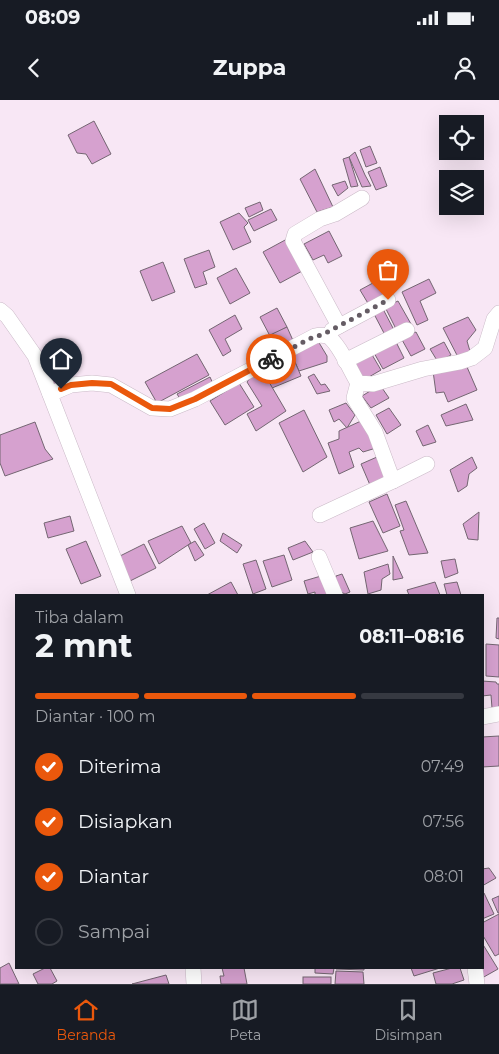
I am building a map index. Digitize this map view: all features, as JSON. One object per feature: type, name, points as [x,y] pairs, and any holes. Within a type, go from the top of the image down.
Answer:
[{"type":"street","points":[[339,326],[293,242],[295,234],[362,198]]},
{"type":"street","points":[[50,394],[71,385],[111,384],[152,408],[170,409],[195,399],[388,300]]},
{"type":"street","points":[[0,310],[7,316],[35,356],[128,594]]},
{"type":"street","points":[[358,383],[373,384],[423,369],[472,358],[485,348],[494,318],[499,313]]},
{"type":"street","points":[[345,361],[407,330]]},
{"type":"street","points":[[322,335],[329,337],[339,349],[358,383],[354,398],[375,432],[393,482]]},
{"type":"street","points":[[320,515],[393,482],[427,464]]},
{"type":"street","points":[[319,556],[334,594]]},
{"type":"street","points":[[484,716],[499,714]]},
{"type":"street","points":[[192,969],[194,984]]},
{"type":"street","points":[[475,969],[477,984]]},
{"type":"building","points":[[94,121],[111,154],[92,164],[86,154],[77,153],[68,135]]},
{"type":"building","points":[[370,146],[377,163],[366,167],[360,150]]},
{"type":"building","points":[[355,152],[371,186],[362,187],[349,157]]},
{"type":"building","points":[[349,157],[358,186],[351,187],[343,159]]},
{"type":"building","points":[[380,167],[387,186],[376,190],[368,172]]},
{"type":"building","points":[[315,169],[333,207],[317,212],[300,179]]},
{"type":"building","points":[[345,181],[348,188],[338,196],[332,185]]},
{"type":"building","points":[[260,202],[263,210],[249,217],[245,208]]},
{"type":"building","points":[[271,209],[277,220],[254,231],[248,220]]},
{"type":"building","points":[[239,213],[248,223],[244,227],[251,242],[233,250],[220,222]]},
{"type":"building","points":[[329,231],[342,256],[328,263],[324,255],[313,260],[304,244]]},
{"type":"building","points":[[287,239],[304,270],[280,283],[263,252]]},
{"type":"building","points":[[209,250],[215,267],[203,272],[207,284],[195,288],[184,259]]},
{"type":"building","points":[[395,255],[398,263],[390,267],[395,277],[389,278],[380,262]]},
{"type":"building","points":[[163,262],[175,292],[152,301],[140,271]]},
{"type":"building","points":[[236,268],[250,293],[230,304],[217,278]]},
{"type":"building","points":[[384,277],[392,293],[369,305],[360,290]]},
{"type":"building","points":[[429,279],[436,293],[420,301],[428,320],[417,325],[402,292]]},
{"type":"building","points":[[398,301],[411,324],[397,331],[385,307]]},
{"type":"building","points":[[277,308],[287,327],[270,336],[260,317]]},
{"type":"building","points":[[383,309],[394,330],[385,335],[374,314]]},
{"type":"building","points":[[235,315],[242,329],[225,339],[231,351],[223,356],[209,330]]},
{"type":"building","points":[[468,317],[476,330],[467,341],[472,358],[460,361],[443,328]]},
{"type":"building","points":[[287,327],[295,345],[261,361],[253,343]]},
{"type":"building","points":[[416,332],[425,349],[411,356],[401,338]]},
{"type":"building","points":[[315,336],[327,356],[327,362],[299,371],[291,353]]},
{"type":"building","points":[[395,340],[404,358],[383,369],[373,351]]},
{"type":"building","points":[[444,342],[451,355],[438,362],[430,349]]},
{"type":"building","points":[[291,353],[301,376],[272,388],[263,372],[276,366],[278,359]]},
{"type":"building","points":[[371,353],[381,370],[362,381],[352,364]]},
{"type":"building","points":[[197,354],[209,375],[157,403],[145,382]]},
{"type":"building","points":[[54,358],[63,381],[53,385],[43,361]]},
{"type":"building","points":[[467,367],[477,390],[448,402],[444,392],[436,393],[433,371]]},
{"type":"building","points":[[262,370],[286,411],[256,431],[247,414],[262,406],[247,382],[252,375]]},
{"type":"building","points":[[314,374],[321,385],[325,384],[330,391],[317,394],[308,377]]},
{"type":"building","points":[[210,377],[214,386],[182,402],[177,394]]},
{"type":"building","points":[[239,383],[254,407],[225,425],[210,401]]},
{"type":"building","points":[[380,385],[389,398],[371,408],[362,396]]},
{"type":"building","points":[[346,403],[355,415],[347,428],[339,419],[334,422],[329,410]]},
{"type":"building","points":[[466,404],[473,420],[446,426],[441,415]]},
{"type":"building","points":[[389,408],[401,425],[387,434],[376,415]]},
{"type":"building","points":[[304,410],[327,457],[303,472],[279,423]]},
{"type":"building","points":[[361,421],[376,448],[363,452],[359,448],[349,452],[354,467],[339,474],[328,443],[339,439],[339,431]]},
{"type":"building","points":[[35,422],[45,449],[53,459],[5,476],[0,463],[0,435]]},
{"type":"building","points":[[428,425],[436,442],[423,446],[416,431]]},
{"type":"building","points":[[377,457],[386,478],[370,485],[361,464]]},
{"type":"building","points":[[472,457],[477,468],[469,474],[467,486],[458,492],[450,470]]},
{"type":"building","points":[[387,494],[400,526],[383,533],[369,502]]},
{"type":"building","points":[[406,501],[428,553],[409,555],[400,531],[404,530],[395,505]]},
{"type":"building","points":[[479,512],[478,540],[468,539],[463,524]]},
{"type":"building","points":[[70,516],[74,531],[48,538],[44,523]]},
{"type":"building","points":[[373,521],[388,551],[359,559],[350,528]]},
{"type":"building","points":[[204,523],[215,543],[205,549],[194,529]]},
{"type":"building","points":[[182,526],[191,543],[159,564],[148,541]]},
{"type":"building","points":[[223,533],[242,545],[237,553],[220,541]]},
{"type":"building","points":[[86,541],[101,576],[81,584],[66,549]]},
{"type":"building","points":[[195,541],[204,555],[195,561],[188,545]]},
{"type":"building","points":[[305,541],[313,552],[293,560],[288,548]]},
{"type":"building","points":[[144,544],[156,568],[130,581],[118,557]]},
{"type":"building","points":[[284,555],[292,580],[272,587],[263,561]]},
{"type":"building","points":[[393,556],[403,578],[393,580]]},
{"type":"building","points":[[455,559],[458,573],[445,578],[441,561]]},
{"type":"building","points":[[256,560],[266,589],[253,594],[243,564]]},
{"type":"building","points":[[388,564],[390,574],[382,579],[381,590],[368,594],[364,572]]},
{"type":"building","points":[[342,574],[350,592],[345,594],[333,588],[336,576]]},
{"type":"building","points":[[321,576],[330,594],[315,594],[315,592],[308,594],[304,581]]},
{"type":"building","points":[[231,582],[237,594],[209,594]]},
{"type":"building","points":[[435,582],[440,594],[409,594],[407,590]]},
{"type":"building","points":[[457,582],[461,594],[447,594],[444,584]]},
{"type":"building","points":[[497,618],[499,618],[499,639],[496,638]]},
{"type":"building","points":[[486,644],[499,645],[499,677],[486,676]]},
{"type":"building","points":[[484,681],[499,684],[499,708],[492,708],[491,695],[484,696]]},
{"type":"building","points":[[499,736],[499,766],[484,767],[484,737]]},
{"type":"building","points":[[489,868],[496,878],[484,885],[484,869]]},
{"type":"building","points":[[484,893],[494,914],[484,918]]},
{"type":"building","points":[[499,896],[499,913],[498,913],[492,899]]},
{"type":"building","points":[[499,914],[499,954],[495,956],[484,937],[484,922]]},
{"type":"building","points":[[484,946],[498,969],[482,978],[480,969],[484,969]]},
{"type":"building","points":[[9,963],[19,984],[0,984],[0,968]]},
{"type":"building","points":[[43,969],[51,969],[57,981],[52,984],[38,984],[33,974]]},
{"type":"building","points":[[222,969],[244,969],[247,984],[221,984],[220,976],[224,976]]},
{"type":"building","points":[[315,969],[334,969],[333,974],[315,973]]},
{"type":"building","points":[[411,969],[437,969],[414,976]]},
{"type":"building","points":[[448,969],[460,969],[464,980],[452,984],[436,984],[433,973]]},
{"type":"building","points":[[336,971],[363,972],[364,984],[335,984]]},
{"type":"building","points":[[166,975],[169,984],[132,984]]},
{"type":"building","points":[[303,977],[331,977],[331,984],[303,984]]},
{"type":"way so far","points":[[271,359],[315,336],[322,335],[388,300]]},
{"type":"route","points":[[61,389],[71,385],[111,384],[152,408],[170,409],[195,399],[271,359]]}]
